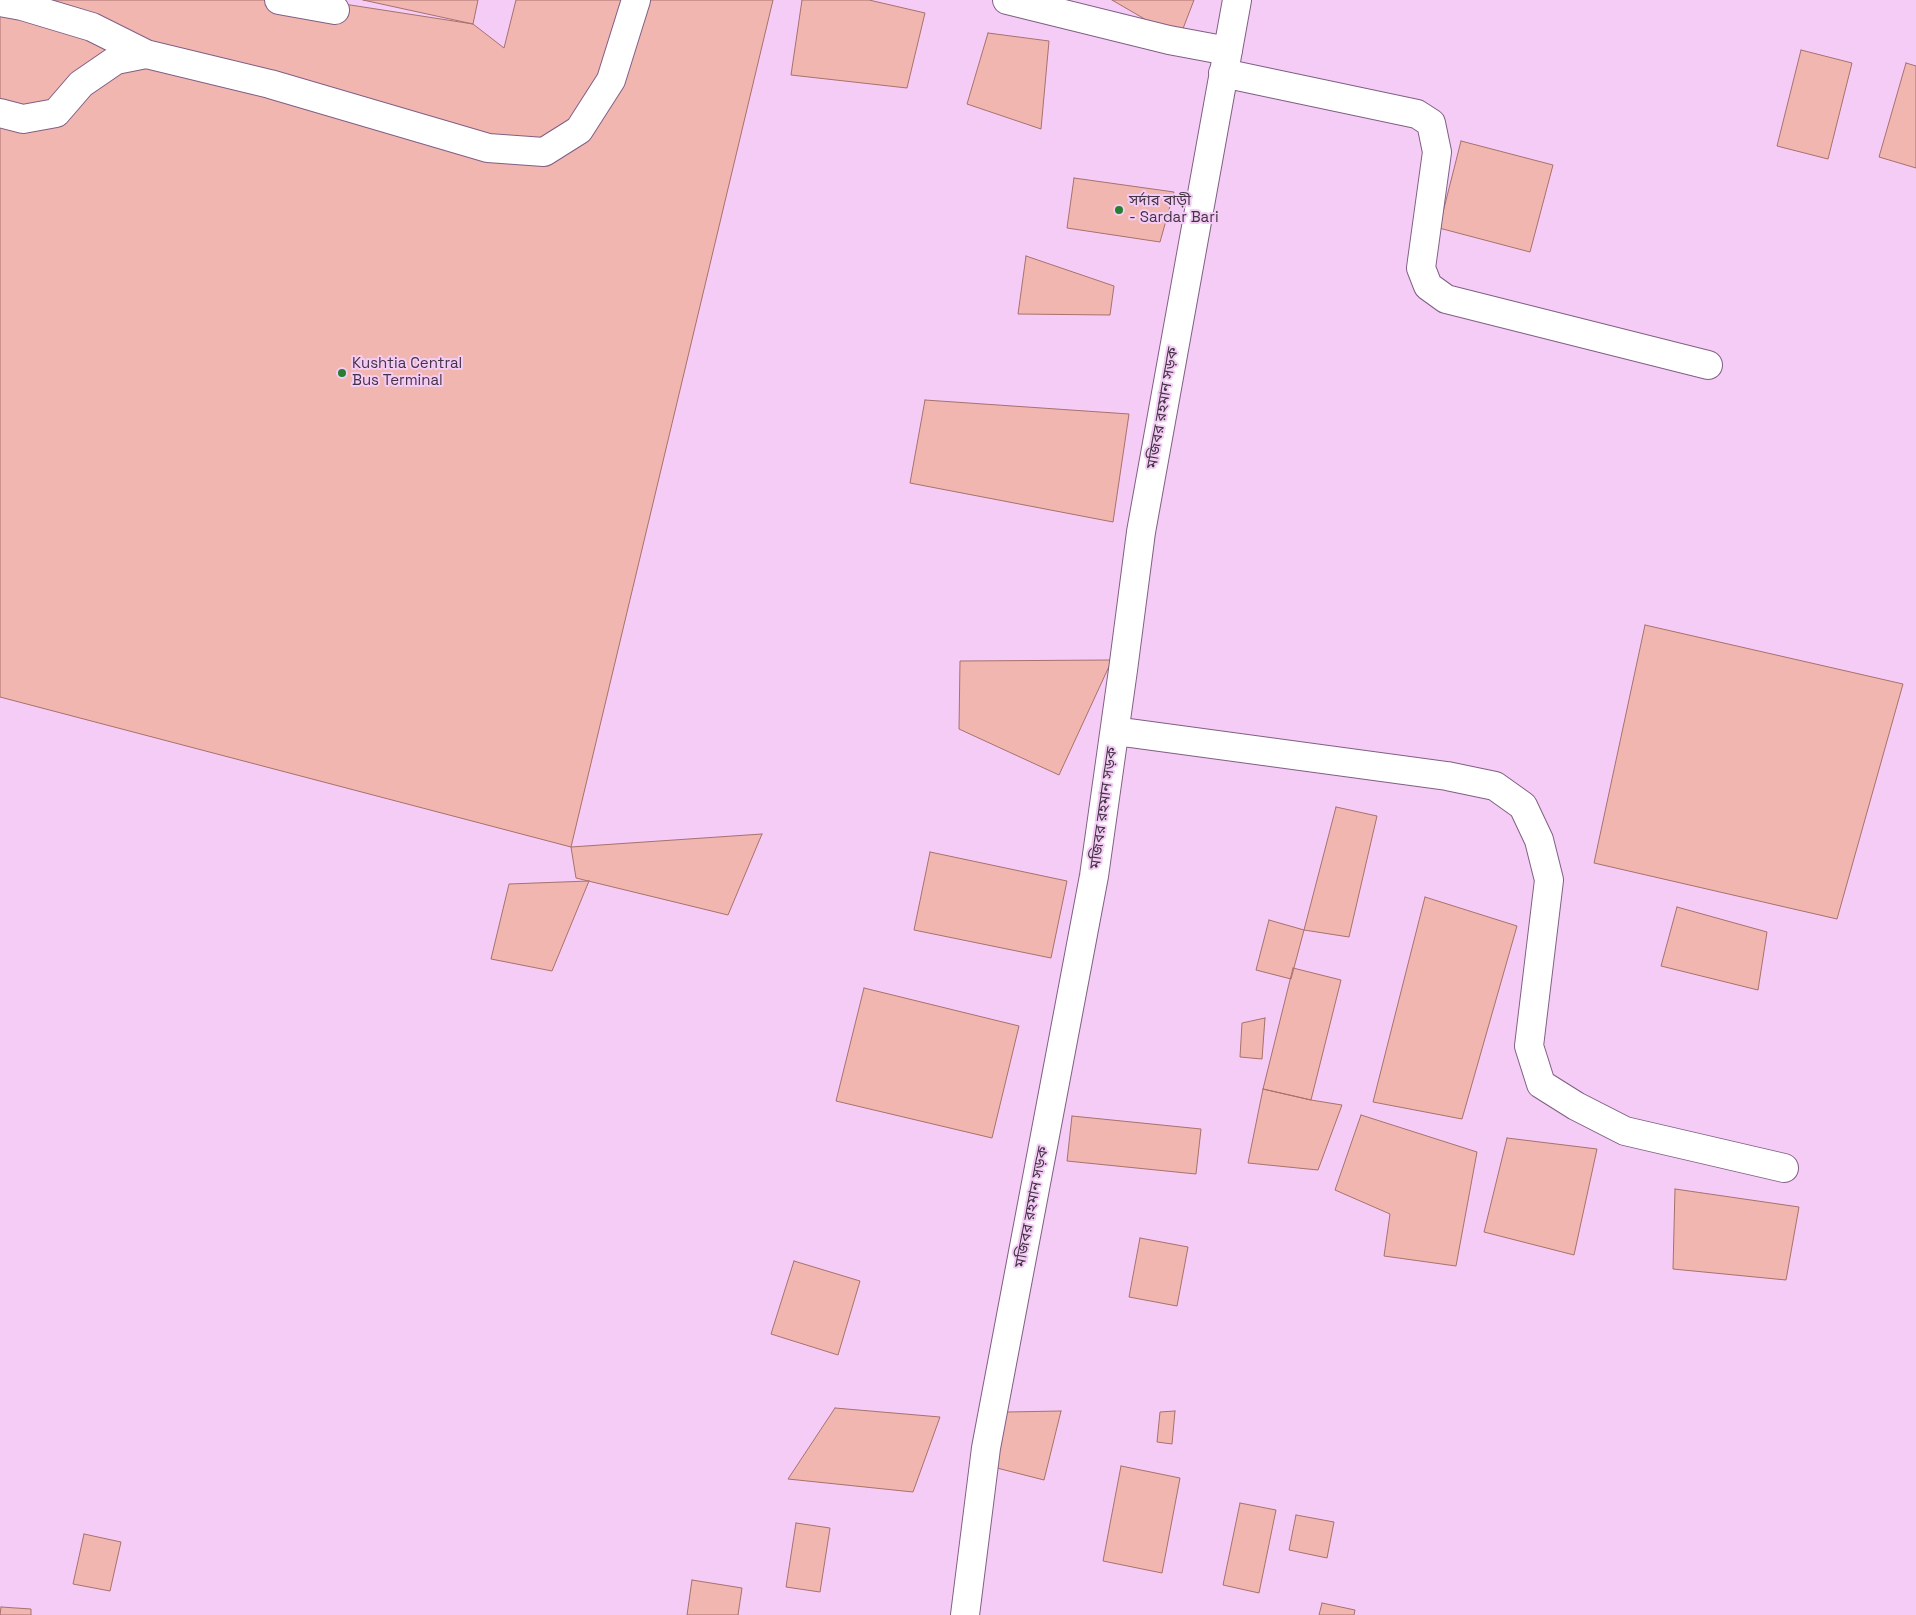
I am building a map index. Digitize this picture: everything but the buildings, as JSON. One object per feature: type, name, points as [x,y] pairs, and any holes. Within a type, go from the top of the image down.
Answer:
[{"type":"street","points":[[279,0],[335,10]]},
{"type":"street","points":[[0,2],[22,6],[92,27],[146,54],[270,84],[488,148],[544,152],[579,130],[612,80],[636,0]]},
{"type":"street","points":[[1006,0],[1169,40],[1226,62],[1417,114],[1430,123],[1437,152],[1421,268],[1428,286],[1446,299],[1708,365]]},
{"type":"street","name":"মজিবর রহমান সড়ক","points":[[965,1615],[986,1448],[1094,876],[1141,532],[1236,0]]},
{"type":"street","points":[[0,113],[23,119],[56,113],[81,84],[116,60],[146,54]]},
{"type":"street","points":[[1115,731],[1447,776],[1495,786],[1523,806],[1539,840],[1549,880],[1529,1046],[1541,1084],[1576,1106],[1625,1131],[1784,1168]]},
{"type":"place","name":"সর্দার বাড়ী - Sardar Bari","points":[[1119,210]]},
{"type":"place","name":"Kushtia Central Bus Terminal","points":[[342,373]]}]
